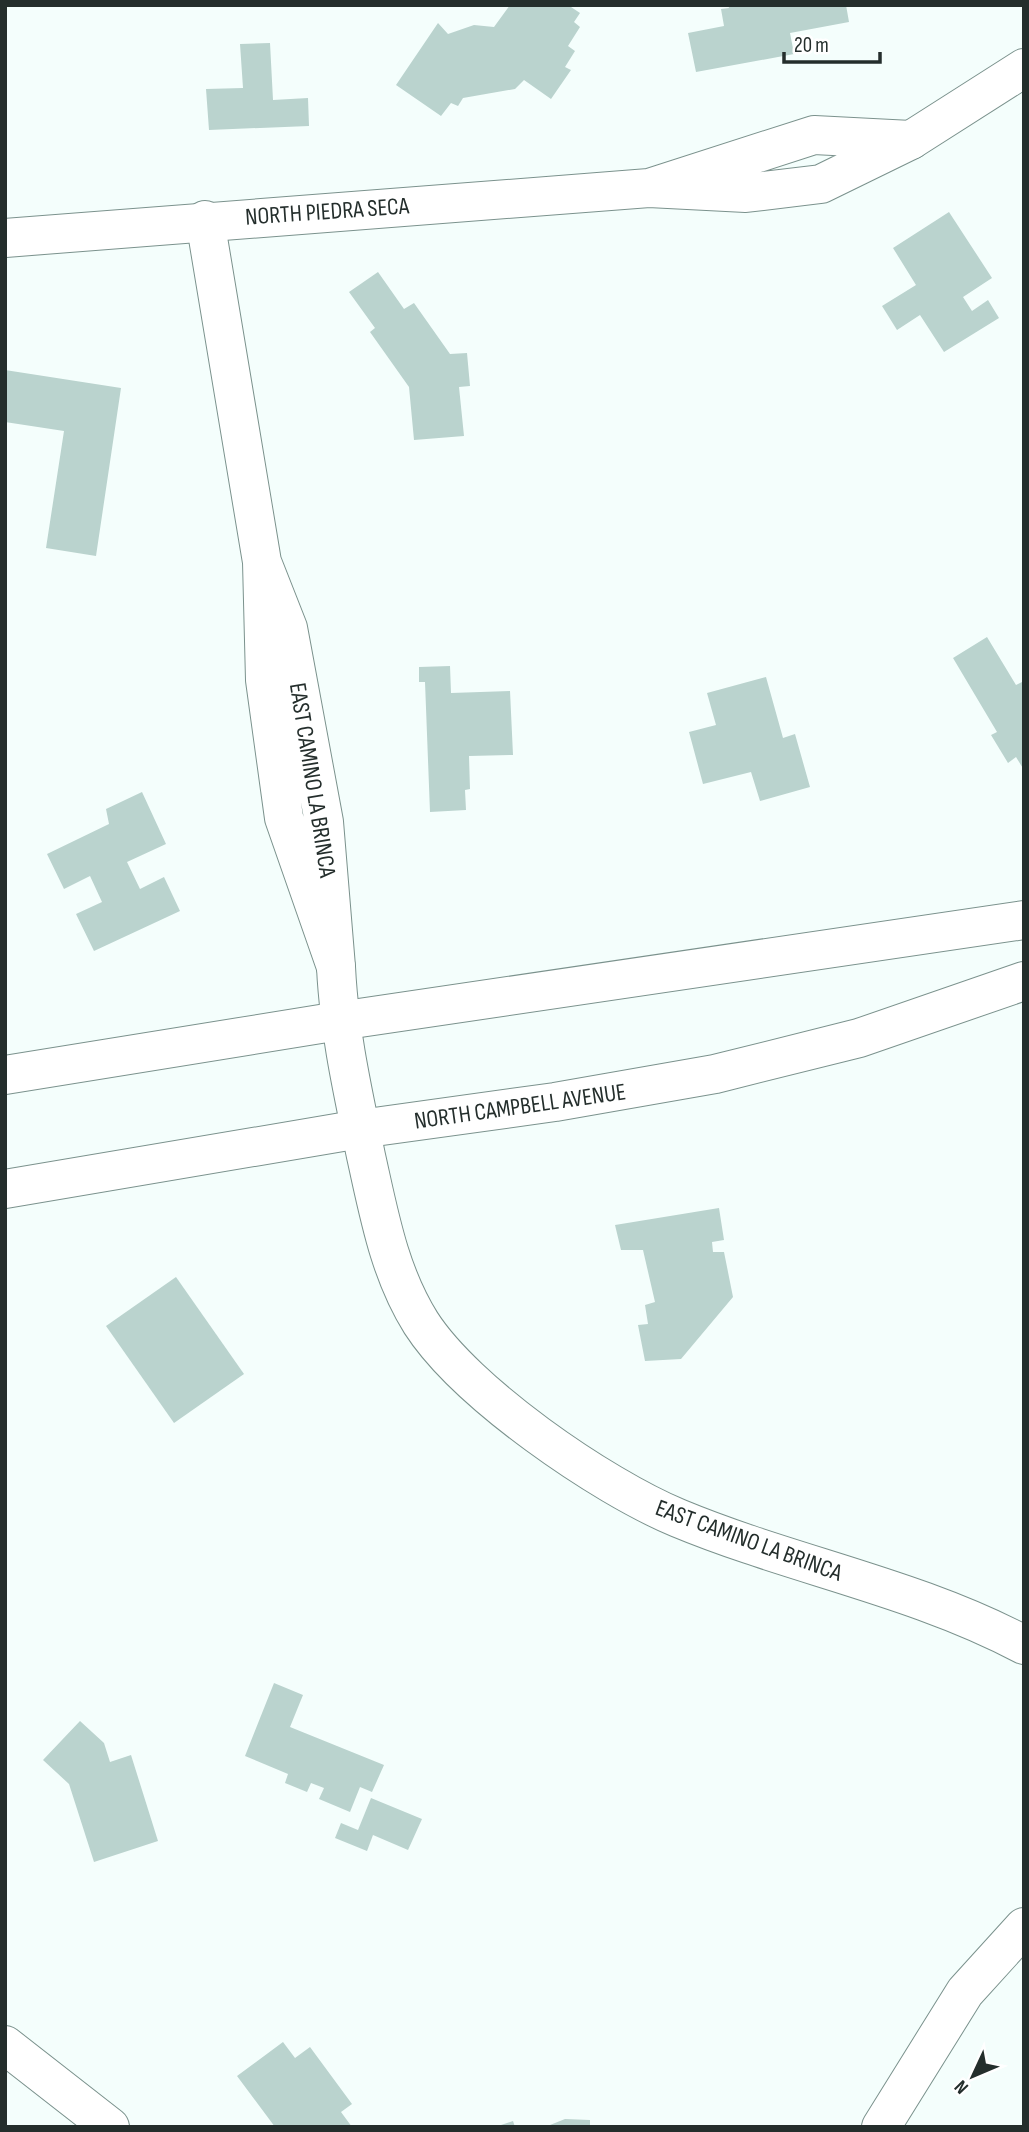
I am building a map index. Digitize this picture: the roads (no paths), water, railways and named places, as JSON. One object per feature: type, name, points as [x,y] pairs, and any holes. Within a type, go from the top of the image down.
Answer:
[{"type":"street","name":"NORTH PIEDRA SECA","points":[[5,238],[205,220],[649,188],[746,193],[821,184],[911,140],[1024,68]]},
{"type":"street","name":"EAST CAMINO LA BRINCA","points":[[205,220],[262,562],[265,680],[284,818],[336,967],[339,1021],[360,1129],[386,1243],[403,1292],[422,1324],[445,1354],[477,1387],[527,1427],[622,1489],[677,1518],[963,1616],[1024,1645]]},
{"type":"street","points":[[5,1075],[339,1021],[1024,920]]},
{"type":"street","name":"NORTH CAMPBELL AVENUE","points":[[5,1189],[360,1129],[555,1102],[715,1074],[859,1038],[1024,981]]},
{"type":"street","points":[[881,2127],[965,1992],[1024,1927]]},
{"type":"street","points":[[5,2045],[110,2127]]}]
